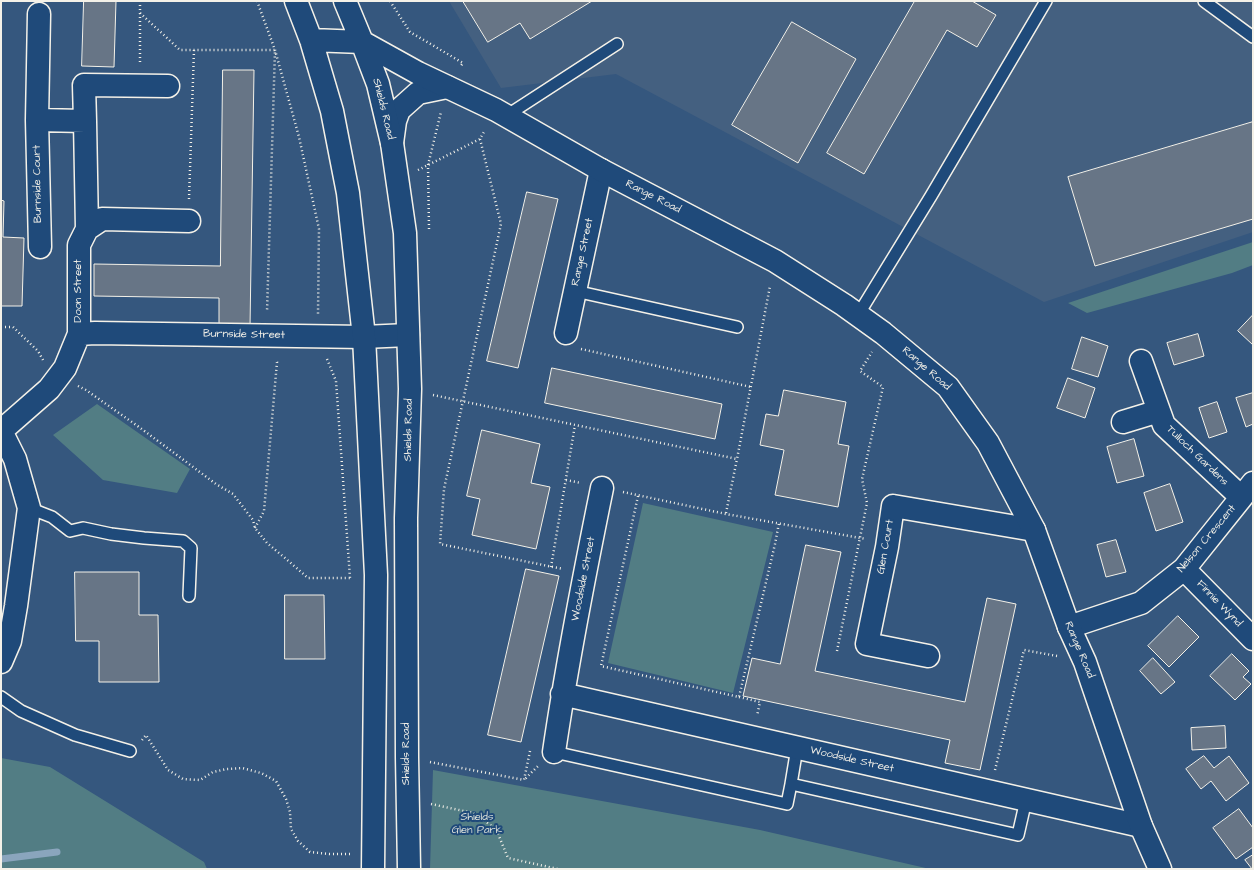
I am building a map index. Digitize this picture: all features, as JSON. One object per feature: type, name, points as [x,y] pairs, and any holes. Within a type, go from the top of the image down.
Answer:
[{"type":"street","points":[[296,1],[311,40],[332,111],[348,194],[364,337],[376,575],[373,869]]},
{"type":"street","name":"Shields Road","points":[[345,1],[378,84],[392,143],[405,233],[410,389],[406,518],[409,869]]},
{"type":"street","name":"Burnside Court","points":[[39,14],[37,120],[40,247]]},
{"type":"street","name":"Range Road","points":[[311,40],[362,42],[418,73],[501,113],[601,170],[775,261],[883,333],[948,387],[988,443],[1034,530],[1069,627],[1085,662],[1141,826],[1160,869]]},
{"type":"street","points":[[86,229],[84,85],[168,86]]},
{"type":"street","points":[[392,143],[395,121],[399,110],[418,93],[447,87]]},
{"type":"street","points":[[37,120],[85,120]]},
{"type":"street","name":"Range Street","points":[[566,333],[601,170]]},
{"type":"street","points":[[86,229],[102,219],[189,221]]},
{"type":"street","name":"Doon Street","points":[[1,431],[49,389],[65,368],[79,334],[79,245],[86,229]]},
{"type":"street","name":"Burnside Street","points":[[79,334],[266,336],[317,335],[364,337],[408,335]]},
{"type":"street","name":"Tulloch Gardens","points":[[1141,361],[1164,425],[1247,490]]},
{"type":"street","points":[[1123,422],[1159,411]]},
{"type":"street","points":[[1,431],[15,459],[29,508],[10,641],[1,662]]},
{"type":"street","name":"Woodside Street","points":[[554,752],[562,694],[602,488]]},
{"type":"street","name":"Nelson Crescent","points":[[1069,627],[1141,603],[1184,569],[1247,490]]},
{"type":"street","name":"Glen Court","points":[[928,656],[867,644],[888,543],[893,506],[1034,530]]},
{"type":"street","name":"Finnie Wynd","points":[[1184,569],[1253,640]]},
{"type":"street","name":"Woodside Street","points":[[562,694],[1141,826]]},
{"type":"lane","points":[[858,315],[1046,1]]},
{"type":"lane","points":[[1204,1],[1253,37]]},
{"type":"lane","points":[[501,113],[617,44]]},
{"type":"lane","points":[[575,291],[737,327]]},
{"type":"lane","points":[[29,508],[52,517],[70,531],[83,528],[124,536],[183,541],[191,548],[189,596]]},
{"type":"lane","points":[[1,697],[21,711],[75,735],[130,751]]},
{"type":"lane","points":[[554,752],[786,804],[797,748]]},
{"type":"lane","points":[[791,784],[1018,835],[1026,800]]},
{"type":"path","points":[[140,1],[140,64]]},
{"type":"path","points":[[257,1],[275,50],[299,137],[319,229],[317,335],[336,380],[350,578]]},
{"type":"path","points":[[390,1],[410,32],[463,63],[447,87],[428,165],[430,236]]},
{"type":"path","points":[[140,13],[180,50],[275,50]]},
{"type":"path","points":[[189,221],[194,50]]},
{"type":"path","points":[[255,528],[264,511],[277,362],[266,336],[275,50]]},
{"type":"path","points":[[398,180],[480,138],[501,113]]},
{"type":"path","points":[[480,138],[501,224],[444,489],[440,544],[585,573]]},
{"type":"path","points":[[726,514],[775,261]]},
{"type":"path","points":[[1,327],[14,327],[38,351],[49,370],[58,377],[86,390],[232,494],[253,520],[255,528],[266,543],[308,578],[350,578],[376,575]]},
{"type":"path","points":[[566,333],[563,345],[751,386]]},
{"type":"path","points":[[837,651],[867,503],[862,479],[883,388],[860,371],[883,333]]},
{"type":"path","points":[[410,389],[462,402],[737,459]]},
{"type":"path","points":[[434,389],[435,395]]},
{"type":"path","points":[[551,567],[575,425]]},
{"type":"path","points":[[566,480],[726,514],[888,543]]},
{"type":"path","points":[[638,496],[601,666],[739,697],[779,523]]},
{"type":"path","points":[[990,792],[1024,650],[1085,662]]},
{"type":"path","points":[[130,751],[146,735],[168,770],[183,779],[200,780],[213,772],[227,769],[242,768],[261,773],[276,781],[286,799],[290,812],[291,828],[298,841],[310,852],[354,854]]},
{"type":"path","points":[[407,757],[524,780]]},
{"type":"path","points":[[424,803],[473,813],[496,829],[508,858],[558,869]]},
{"type":"shaded area","points":[[449,1],[1253,1],[1253,232],[1044,302],[616,74],[501,88]]},
{"type":"green space","points":[[1253,242],[1253,265],[1232,273],[1087,313],[1068,303]]},
{"type":"green space","points":[[97,404],[190,469],[177,493],[103,480],[53,435]]},
{"type":"green space","points":[[643,503],[773,532],[733,693],[608,663]]},
{"type":"green space","points":[[1,758],[50,767],[204,862],[207,869],[1,869]]},
{"type":"green space","name":"Shields Glen Park","points":[[433,770],[760,830],[930,869],[430,869]]},
{"type":"building","points":[[84,1],[116,1],[114,67],[82,66]]},
{"type":"building","points":[[463,1],[592,1],[530,39],[520,23],[488,42]]},
{"type":"building","points":[[915,1],[972,1],[996,15],[977,47],[947,30],[864,174],[827,153]]},
{"type":"building","points":[[792,22],[856,59],[798,163],[732,125]]},
{"type":"building","points":[[223,70],[254,70],[250,327],[219,327],[219,298],[94,296],[94,264],[220,266]]},
{"type":"building","points":[[1253,122],[1253,219],[1095,266],[1068,177]]},
{"type":"building","points":[[527,192],[558,199],[518,368],[487,361]]},
{"type":"building","points":[[1,200],[4,201],[3,237],[24,238],[22,306],[1,306]]},
{"type":"building","points":[[1253,315],[1253,345],[1238,331]]},
{"type":"building","points":[[1198,334],[1204,356],[1174,365],[1167,343]]},
{"type":"building","points":[[1082,337],[1108,346],[1098,377],[1072,369]]},
{"type":"building","points":[[552,368],[722,404],[715,439],[545,403]]},
{"type":"building","points":[[1068,378],[1095,388],[1085,418],[1057,408]]},
{"type":"building","points":[[784,390],[846,402],[838,444],[849,446],[838,507],[775,495],[784,450],[760,445],[766,414],[778,416]]},
{"type":"building","points":[[1253,393],[1253,424],[1246,427],[1236,398]]},
{"type":"building","points":[[1217,402],[1227,432],[1209,438],[1199,408]]},
{"type":"building","points":[[482,430],[540,444],[531,483],[550,487],[536,549],[472,535],[480,499],[467,496]]},
{"type":"building","points":[[1134,439],[1144,476],[1117,483],[1107,447]]},
{"type":"building","points":[[1170,484],[1183,522],[1156,531],[1144,493]]},
{"type":"building","points":[[1116,540],[1126,572],[1106,577],[1097,545]]},
{"type":"building","points":[[806,545],[841,552],[815,671],[965,702],[987,598],[1016,604],[980,770],[945,763],[950,740],[743,696],[752,658],[780,664]]},
{"type":"building","points":[[526,569],[559,576],[521,742],[488,735]]},
{"type":"building","points":[[75,572],[139,572],[139,615],[158,615],[159,682],[99,682],[99,641],[76,641]]},
{"type":"building","points":[[285,595],[324,595],[325,659],[285,659]]},
{"type":"building","points":[[1178,616],[1199,637],[1169,667],[1148,646]]},
{"type":"building","points":[[1232,654],[1249,671],[1243,677],[1251,684],[1235,700],[1210,676]]},
{"type":"building","points":[[1153,658],[1175,682],[1161,694],[1140,671]]},
{"type":"building","points":[[1225,726],[1226,748],[1192,750],[1191,728]]},
{"type":"building","points":[[1204,756],[1214,768],[1229,756],[1249,783],[1226,801],[1211,781],[1201,789],[1186,769]]},
{"type":"building","points":[[1239,809],[1253,828],[1253,847],[1236,859],[1213,828]]},
{"type":"building","points":[[1253,855],[1253,869],[1252,869],[1245,860]]},
{"type":"waterway","points":[[1,859],[57,852]]}]
